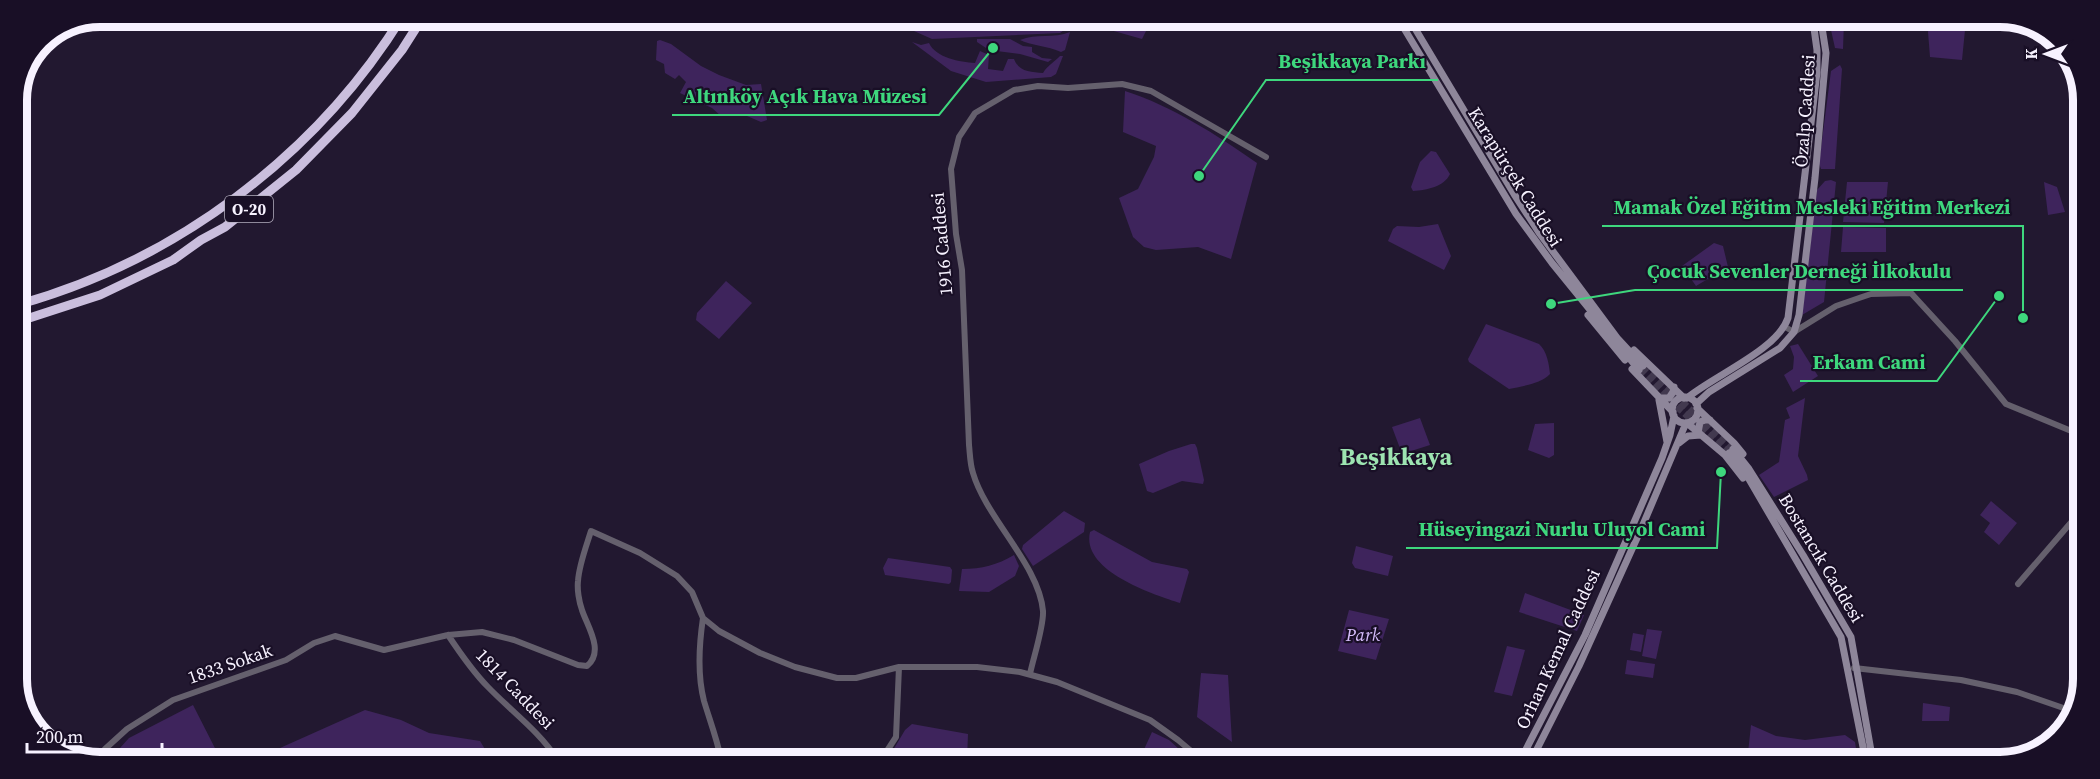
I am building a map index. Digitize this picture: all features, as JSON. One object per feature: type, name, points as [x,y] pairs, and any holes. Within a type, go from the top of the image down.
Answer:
[{"type":"highway","name":"O-20","points":[[27,302],[105,275],[205,219],[248,189],[296,148],[340,104],[386,44],[396,27]]},
{"type":"highway","name":"O-20","points":[[27,319],[100,296],[173,261],[201,240],[225,227],[296,170],[352,113],[402,50],[417,27]]},
{"type":"main road","name":"Karapürçek Caddesi","points":[[1403,27],[1516,214],[1565,281],[1641,368],[1584,294],[1514,194],[1414,27]]},
{"type":"main road","name":"Özalp Caddesi","points":[[1785,327],[1791,305],[1817,72],[1814,27]]},
{"type":"main road","name":"Özalp Caddesi","points":[[1794,333],[1799,315],[1815,178],[1826,52],[1822,27]]},
{"type":"main road","points":[[1565,281],[1612,347],[1680,422],[1687,423],[1725,455],[1740,472],[1758,504],[1780,533]]},
{"type":"main road","points":[[1584,294],[1597,304],[1633,349],[1697,406],[1734,443],[1750,463],[1782,516],[1794,542]]},
{"type":"main road","points":[[1673,414],[1675,402],[1686,398],[1768,345],[1785,327]]},
{"type":"main road","points":[[1687,423],[1694,419],[1697,406],[1709,392],[1780,348],[1794,333]]},
{"type":"main road","points":[[1658,396],[1669,398],[1674,392],[1674,387]]},
{"type":"main road","points":[[1658,396],[1667,444]]},
{"type":"main road","name":"Orhan Kemal Caddesi","points":[[1525,752],[1585,635],[1667,444],[1673,414]]},
{"type":"main road","points":[[1700,434],[1700,422],[1710,420]]},
{"type":"main road","name":"Orhan Kemal Caddesi","points":[[1536,752],[1579,666],[1687,423]]},
{"type":"main road","points":[[1677,445],[1688,436],[1700,434]]},
{"type":"main road","name":"Bostancık Caddesi","points":[[1864,752],[1851,668],[1851,638],[1749,469],[1731,451],[1840,637],[1851,668],[1872,752]]},
{"type":"main road","points":[[1572,660],[1579,666]]},
{"type":"street","name":"1916 Caddesi","points":[[1030,674],[1044,613],[1040,594],[1025,564],[985,499],[973,473],[969,445],[962,270],[956,234],[951,169],[959,137],[975,113],[1014,90],[1038,86],[1068,88],[1122,84],[1151,92],[1266,157]]},
{"type":"street","points":[[1785,327],[1794,333],[1836,306],[1871,294],[1911,293],[1954,340],[2006,404],[2073,432]]},
{"type":"street","points":[[2018,584],[2073,520]]},
{"type":"street","points":[[448,635],[482,632],[544,651],[578,665],[587,666],[591,663],[594,654],[594,636],[582,609],[578,582],[591,531],[640,553],[677,576],[692,592],[703,618],[719,631],[760,654],[795,667],[837,678],[856,678],[899,667],[976,668],[1030,674],[1057,682],[1150,720],[1192,752]]},
{"type":"street","points":[[703,618],[700,675],[704,700],[720,752]]},
{"type":"street","name":"1833 Sokak","points":[[103,752],[127,729],[174,700],[286,660],[314,643],[335,636],[384,650],[448,635]]},
{"type":"street","name":"1814 Caddesi","points":[[448,635],[488,687],[553,752]]},
{"type":"street","points":[[886,752],[896,738],[899,667]]},
{"type":"street","points":[[1851,668],[1909,673],[1981,684],[2017,692],[2067,709]]},
{"type":"green space","points":[[911,27],[1068,27],[1060,33],[932,39],[914,31]]},
{"type":"green space","points":[[1100,27],[1148,27],[1142,39]]},
{"type":"green space","points":[[1830,27],[1844,27],[1843,49],[1835,48]]},
{"type":"green space","points":[[1929,27],[1964,27],[1962,60],[1930,57]]},
{"type":"green space","points":[[1070,32],[1065,50],[1061,52],[1020,40],[1058,35]]},
{"type":"green space","points":[[977,39],[1010,39],[1023,46],[1032,47],[1032,52],[1042,58],[1052,59],[1048,62],[1020,54],[989,50],[977,42]]},
{"type":"green space","points":[[657,41],[671,44],[701,66],[719,75],[746,85],[761,84],[767,120],[761,122],[747,116],[721,116],[712,108],[680,93],[686,82],[679,75],[675,79],[665,73],[664,64],[656,60]]},
{"type":"green space","points":[[912,42],[921,45],[929,43],[943,56],[975,63],[980,51],[989,55],[988,69],[1003,71],[1008,59],[1014,59],[1022,69],[1043,73],[1060,56],[1063,56],[1056,74],[1051,77],[986,82],[951,71]]},
{"type":"green space","points":[[1840,65],[1842,69],[1835,169],[1821,169],[1819,163],[1831,71]]},
{"type":"green space","points":[[1125,91],[1143,97],[1194,122],[1257,163],[1231,259],[1198,247],[1156,250],[1144,247],[1133,237],[1119,198],[1138,189],[1154,157],[1156,146],[1123,132]]},
{"type":"green space","points":[[1431,151],[1436,152],[1450,174],[1439,185],[1413,191],[1411,187],[1420,162]]},
{"type":"green space","points":[[1825,181],[1836,182],[1824,302],[1802,315],[1817,190]]},
{"type":"green space","points":[[1847,182],[1888,182],[1884,223],[1843,222]]},
{"type":"green space","points":[[2044,182],[2057,187],[2065,212],[2048,215]]},
{"type":"green space","points":[[1438,224],[1451,256],[1444,270],[1388,241],[1393,229],[1397,226],[1419,227]]},
{"type":"green space","points":[[1843,227],[1886,228],[1886,252],[1841,252]]},
{"type":"green space","points":[[1714,243],[1723,246],[1728,267],[1696,286],[1682,266]]},
{"type":"green space","points":[[726,281],[752,303],[719,339],[696,320],[697,313]]},
{"type":"green space","points":[[1486,324],[1539,344],[1546,354],[1550,374],[1536,382],[1509,389],[1469,362],[1468,359]]},
{"type":"green space","points":[[1798,344],[1818,376],[1793,392],[1784,375],[1793,369],[1794,357],[1790,346]]},
{"type":"green space","points":[[1805,398],[1798,456],[1808,480],[1774,497],[1759,475],[1779,462],[1785,420],[1790,418],[1786,408]]},
{"type":"green space","points":[[1420,418],[1430,445],[1405,453],[1401,451],[1392,427]]},
{"type":"green space","points":[[1554,423],[1554,455],[1549,458],[1528,450],[1535,424]]},
{"type":"green space","points":[[1195,444],[1197,448],[1203,484],[1182,481],[1153,493],[1147,491],[1139,464]]},
{"type":"green space","points":[[1991,501],[2017,523],[1999,545],[1984,532],[1990,523],[1980,515]]},
{"type":"green space","points":[[1064,511],[1085,523],[1084,532],[1033,566],[1022,549],[1023,545]]},
{"type":"green space","points":[[1094,530],[1152,562],[1187,569],[1189,572],[1180,603],[1137,587],[1107,569],[1096,558],[1090,546],[1090,532]]},
{"type":"green space","points":[[1356,546],[1393,556],[1388,576],[1355,568],[1352,563]]},
{"type":"green space","points":[[1014,555],[1019,566],[1015,576],[989,592],[959,591],[962,569],[989,566]]},
{"type":"green space","points":[[888,558],[950,567],[951,582],[949,584],[885,575],[883,568]]},
{"type":"green space","points":[[1525,593],[1584,615],[1577,631],[1519,612]]},
{"type":"green space","name":"Park","points":[[1349,610],[1389,619],[1376,660],[1338,651]]},
{"type":"green space","points":[[1647,629],[1662,631],[1656,659],[1642,656]]},
{"type":"green space","points":[[1633,633],[1644,635],[1641,652],[1630,650]]},
{"type":"green space","points":[[1507,646],[1525,650],[1512,696],[1494,692]]},
{"type":"green space","points":[[1627,660],[1655,664],[1653,678],[1625,674]]},
{"type":"green space","points":[[1201,673],[1228,675],[1232,742],[1197,717]]},
{"type":"green space","points":[[1923,703],[1950,707],[1949,721],[1922,721]]},
{"type":"green space","points":[[193,705],[217,752],[116,752],[129,738]]},
{"type":"green space","points":[[365,710],[401,720],[429,733],[480,741],[487,752],[273,752]]},
{"type":"green space","points":[[912,724],[968,734],[967,752],[892,752],[905,730]]},
{"type":"green space","points":[[1751,725],[1776,736],[1805,740],[1845,735],[1855,742],[1856,752],[1748,752]]},
{"type":"green space","points":[[1152,732],[1169,740],[1180,750],[1178,752],[1143,752]]},
{"type":"tunnel","points":[[1643,366],[1733,449]]},
{"type":"tunnel","points":[[1639,370],[1729,453]]},
{"type":"place","name":"Altınköy Açık Hava Müzesi","points":[[993,48]]},
{"type":"place","name":"Beşikkaya Parkı","points":[[1199,176]]},
{"type":"place","name":"Erkam Cami","points":[[1999,296]]},
{"type":"place","name":"Çocuk Sevenler Derneği İlkokulu","points":[[1551,304]]},
{"type":"place","name":"Mamak Özel Eğitim Mesleki Eğitim Merkezi","points":[[2023,318]]},
{"type":"place","name":"Hüseyingazi Nurlu Uluyol Cami","points":[[1721,472]]},
{"type":"district","name":"Beşikkaya","points":[[1396,457]]}]
